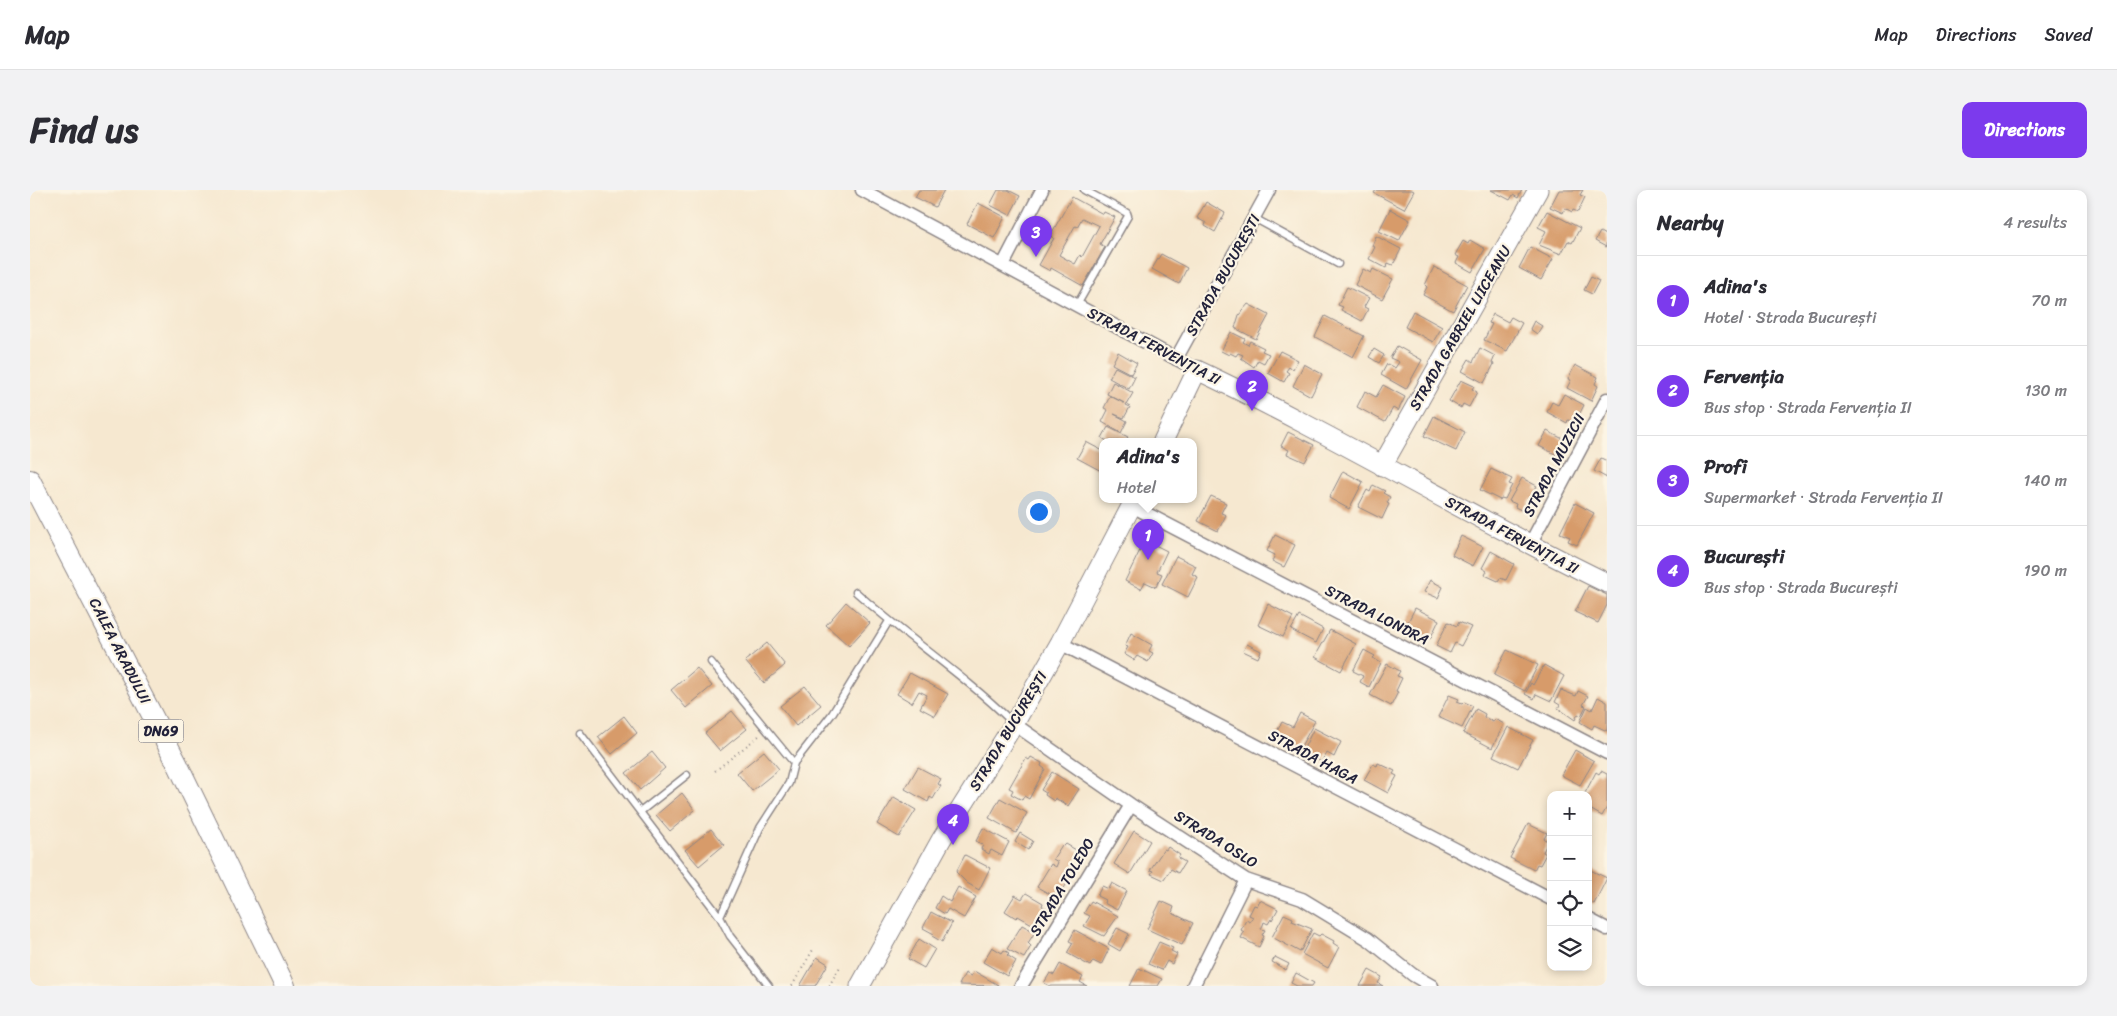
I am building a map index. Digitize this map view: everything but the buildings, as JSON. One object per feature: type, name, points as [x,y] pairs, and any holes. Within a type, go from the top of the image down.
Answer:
[{"type":"main road","name":"CALEA ARADULUI","points":[[30,480],[177,763],[285,986]]},
{"type":"street","name":"STRADA FERVENȚIA II","points":[[862,190],[1176,359],[1258,399],[1529,546],[1607,583]]},
{"type":"street","points":[[1003,265],[1042,190]]},
{"type":"street","name":"STRADA BUCUREȘTI","points":[[1176,359],[1269,190]]},
{"type":"street","name":"STRADA GABRIEL LIICEANU","points":[[1382,466],[1538,190]]},
{"type":"street","points":[[1164,438],[1198,370]]},
{"type":"street","name":"STRADA MUZICII","points":[[1529,546],[1607,400]]},
{"type":"street","name":"STRADA BUCUREȘTI","points":[[860,986],[941,840],[1014,724],[1060,643],[1132,503]]},
{"type":"street","name":"STRADA LONDRA","points":[[1135,503],[1607,753]]},
{"type":"street","name":"STRADA HAGA","points":[[1060,643],[1547,898]]},
{"type":"street","name":"STRADA OSLO","points":[[1014,724],[1131,805],[1246,880],[1302,899],[1368,939],[1414,975],[1432,986]]},
{"type":"street","name":"STRADA TOLEDO","points":[[1021,986],[1131,805]]},
{"type":"street","points":[[1193,986],[1246,880]]},
{"type":"street","points":[[1592,921],[1607,929]]},
{"type":"lane","points":[[1077,305],[1128,216],[1127,213],[1084,190]]},
{"type":"lane","points":[[1254,218],[1338,264]]},
{"type":"lane","points":[[856,592],[888,621],[903,630],[946,664],[1014,724]]},
{"type":"lane","points":[[720,917],[760,828],[789,783],[794,763],[832,714],[888,621]]},
{"type":"lane","points":[[711,662],[794,763]]},
{"type":"lane","points":[[580,733],[720,917],[730,936],[769,986]]},
{"type":"lane","points":[[640,812],[687,775]]},
{"type":"path","points":[[715,771],[767,730]]},
{"type":"path","points":[[792,986],[814,948]]},
{"type":"path","points":[[829,986],[841,965]]},
{"type":"place","name":"Profi","points":[[1036,257]]},
{"type":"place","name":"Fervenția","points":[[1252,411]]},
{"type":"place","name":"Adina's","points":[[1148,560]]},
{"type":"place","name":"București","points":[[953,845]]}]
